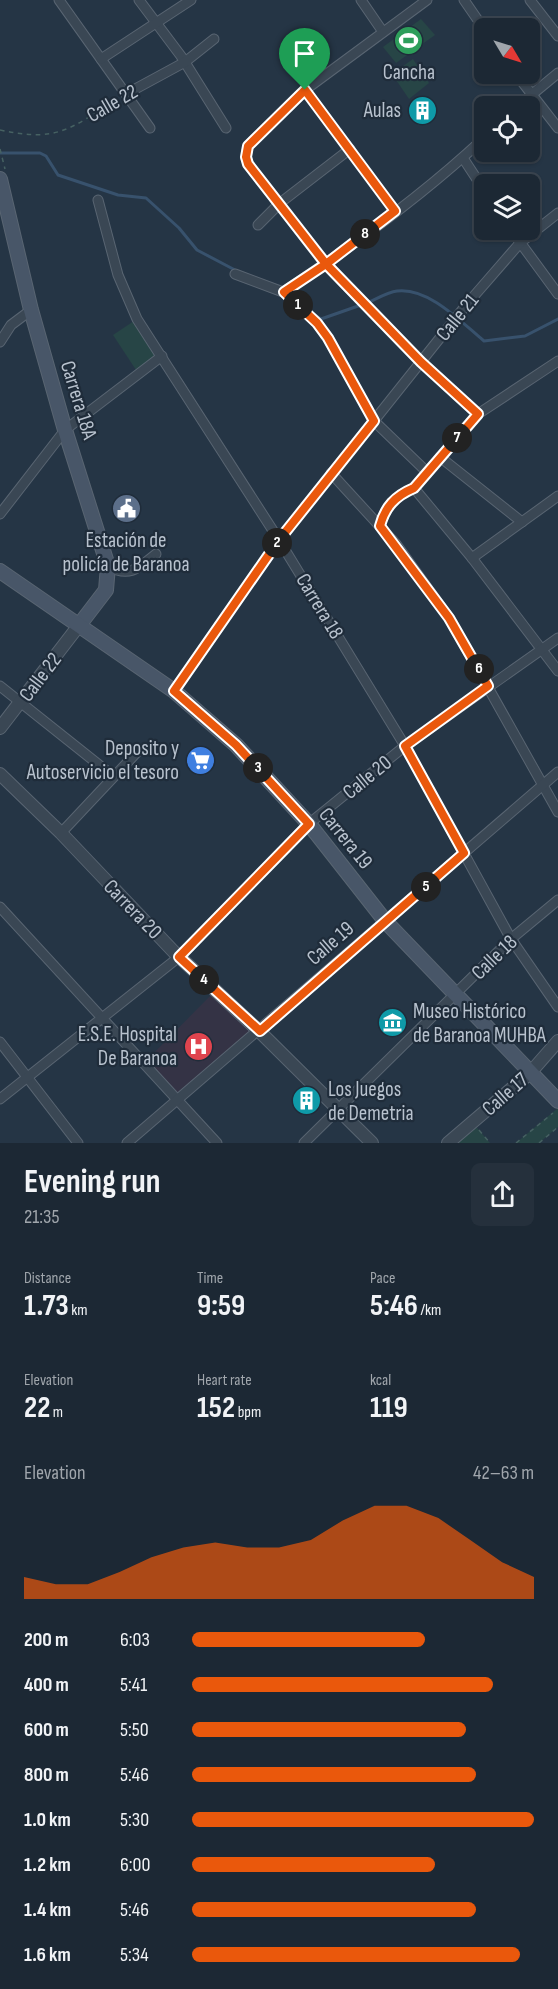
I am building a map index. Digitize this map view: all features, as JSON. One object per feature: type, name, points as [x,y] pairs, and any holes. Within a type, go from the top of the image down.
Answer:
[{"type":"main road","name":"Carrera 18A","points":[[0,178],[3,204],[31,310],[65,430],[105,549],[108,566],[106,590],[80,624]]},
{"type":"main road","points":[[0,571],[80,624]]},
{"type":"main road","name":"Carrera 19","points":[[80,624],[174,691],[236,745],[309,824],[386,922],[558,1101]]},
{"type":"street","points":[[59,0],[150,128]]},
{"type":"street","points":[[140,0],[185,62],[226,128]]},
{"type":"street","points":[[101,60],[156,21],[191,0]]},
{"type":"street","points":[[361,0],[383,32]]},
{"type":"street","points":[[427,0],[305,90],[248,146],[246,157],[248,164],[326,264],[421,362],[478,414]]},
{"type":"street","points":[[464,0],[476,18]]},
{"type":"street","points":[[530,0],[558,36]]},
{"type":"street","name":"Calle 22","points":[[126,94],[185,62],[214,39]]},
{"type":"street","points":[[531,94],[558,73]]},
{"type":"street","points":[[524,84],[558,128]]},
{"type":"street","points":[[305,90],[395,211]]},
{"type":"street","points":[[284,292],[326,264],[474,148]]},
{"type":"street","points":[[258,225],[280,203],[350,149]]},
{"type":"street","points":[[463,158],[474,175]]},
{"type":"street","name":"Carrera 18","points":[[98,200],[118,274],[137,319],[279,540],[405,746],[511,939],[558,1007]]},
{"type":"street","name":"Calle 21","points":[[174,691],[279,540],[466,304],[520,243],[558,213]]},
{"type":"street","points":[[518,240],[558,294]]},
{"type":"street","points":[[235,274],[284,292],[317,323],[328,338],[374,421],[427,472]]},
{"type":"street","points":[[0,342],[11,325],[31,310]]},
{"type":"street","points":[[0,514],[65,430],[162,356]]},
{"type":"street","points":[[380,526],[385,508],[403,492],[414,488],[478,414],[558,361]]},
{"type":"street","points":[[440,457],[522,522]]},
{"type":"street","points":[[331,473],[380,526],[449,618],[558,812]]},
{"type":"street","points":[[414,488],[472,558],[558,671]]},
{"type":"street","points":[[472,558],[557,498]]},
{"type":"street","points":[[108,566],[120,572],[132,572],[156,554]]},
{"type":"street","name":"Calle 22","points":[[0,728],[80,624]]},
{"type":"street","name":"Calle 20","points":[[0,1099],[179,957],[309,824],[405,746],[558,638]]},
{"type":"street","points":[[0,686],[113,776]]},
{"type":"street","points":[[61,833],[140,749]]},
{"type":"street","name":"Calle 19","points":[[127,1143],[260,1031],[558,772]]},
{"type":"street","name":"Carrera 20","points":[[0,774],[61,833],[179,957],[260,1031],[372,1143]]},
{"type":"street","name":"Calle 18","points":[[304,1143],[511,939],[558,900]]},
{"type":"street","points":[[0,907],[101,1020],[217,1143]]},
{"type":"street","name":"Calle 17","points":[[448,1143],[530,1073],[558,1041]]},
{"type":"street","points":[[0,1042],[78,1143]]},
{"type":"path","name":"Calle 22","points":[[0,130],[22,135],[50,136],[70,128],[126,94]]},
{"type":"path","points":[[516,1143],[558,1108]]},
{"type":"path","points":[[473,1123],[490,1143]]},
{"type":"path","points":[[539,1143],[558,1127]]},
{"type":"shaded area","name":"E.S.E. Hospital De Baranoa","points":[[212,994],[254,1031],[178,1096],[146,1061]]},
{"type":"green space","name":"Cancha","points":[[421,19],[435,35],[396,63],[383,47]]},
{"type":"green space","points":[[413,59],[429,83],[409,99],[392,74]]},
{"type":"green space","points":[[137,319],[162,356],[138,373],[113,335]]},
{"type":"green space","points":[[558,1108],[558,1127],[539,1143],[516,1143]]},
{"type":"green space","points":[[473,1123],[490,1143],[452,1143]]},
{"type":"waterway","points":[[0,153],[40,153],[46,156],[58,175],[118,195],[146,198],[179,228],[197,250],[235,270]]},
{"type":"waterway","points":[[367,303],[386,294],[409,291],[433,300],[484,341],[525,336],[558,319]]},
{"type":"waterway","points":[[311,312],[321,319],[361,305]]},
{"type":"place","name":"Cancha","points":[[409,41]]},
{"type":"place","name":"Aulas","points":[[422,110]]},
{"type":"place","name":"Estación de policía de Baranoa","points":[[126,509]]},
{"type":"place","name":"Deposito y Autoservicio el tesoro","points":[[200,760]]},
{"type":"place","name":"Museo Histórico de Baranoa MUHBA","points":[[392,1023]]},
{"type":"place","name":"E.S.E. Hospital De Baranoa","points":[[198,1046]]},
{"type":"place","name":"Los Juegos de Demetria","points":[[307,1101]]},
{"type":"route","points":[[305,90],[248,146],[246,157],[248,164],[326,264],[284,292],[317,323],[328,338],[374,421],[279,540],[174,691],[236,745],[309,824],[179,957],[260,1031],[464,853],[405,746],[488,686],[449,618],[396,544],[380,526],[385,508],[403,492],[414,488],[478,414],[421,362],[326,264],[395,211],[305,90]]}]
